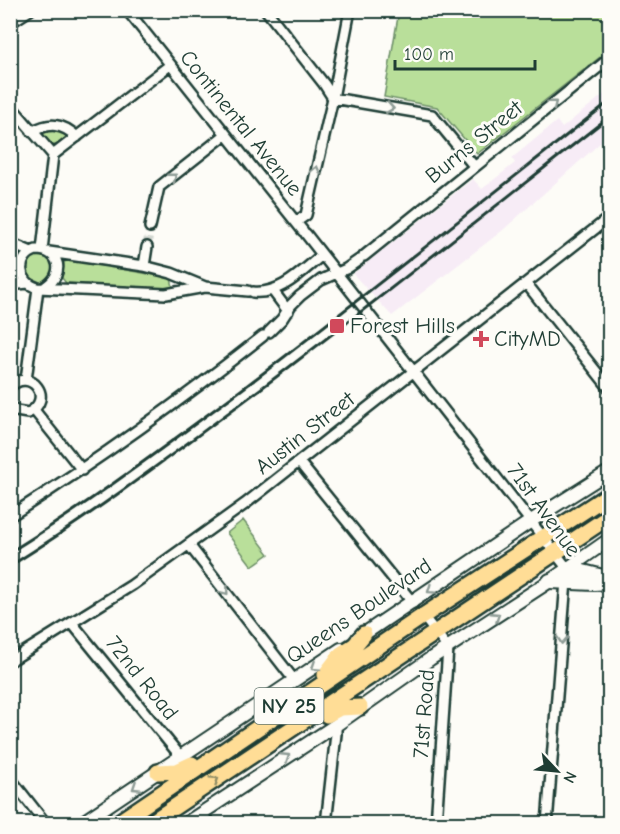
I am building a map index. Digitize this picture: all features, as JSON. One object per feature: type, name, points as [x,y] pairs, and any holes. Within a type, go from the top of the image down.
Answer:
[{"type":"main road","name":"Queens Boulevard","points":[[116,824],[423,616],[609,494]]},
{"type":"main road","name":"NY 25","points":[[149,824],[609,516]]},
{"type":"main road","points":[[550,581],[567,575],[609,580]]},
{"type":"main road","points":[[309,693],[337,662],[341,654],[355,645],[364,634]]},
{"type":"main road","points":[[266,747],[302,731],[340,708],[360,707]]},
{"type":"main road","points":[[158,772],[177,771],[232,744]]},
{"type":"street","points":[[10,23],[30,10]]},
{"type":"street","name":"Continental Avenue","points":[[127,10],[336,273]]},
{"type":"street","points":[[266,10],[333,98],[432,115],[474,166]]},
{"type":"street","points":[[296,222],[306,215],[333,98],[350,10]]},
{"type":"street","name":"Burns Street","points":[[288,311],[300,296],[321,280],[346,269],[361,258],[609,58]]},
{"type":"street","points":[[53,155],[170,65]]},
{"type":"street","points":[[10,105],[53,155],[45,251]]},
{"type":"street","points":[[32,132],[54,124],[69,130],[77,137]]},
{"type":"street","points":[[150,227],[159,187],[225,135]]},
{"type":"street","name":"Austin Street","points":[[10,661],[72,623],[189,545],[299,462],[609,217]]},
{"type":"street","points":[[10,243],[31,252],[45,251],[144,266],[171,273],[205,287],[250,292],[273,291],[322,255]]},
{"type":"street","points":[[144,266],[147,247]]},
{"type":"street","points":[[41,287],[52,282],[57,275],[58,266],[55,258],[45,251]]},
{"type":"street","points":[[27,283],[22,276],[21,267],[24,258],[31,252]]},
{"type":"street","name":"71st Avenue","points":[[336,273],[544,537],[556,553],[567,575],[547,824]]},
{"type":"street","points":[[10,285],[27,283],[41,287],[166,294],[205,287]]},
{"type":"street","points":[[526,283],[609,389]]},
{"type":"street","points":[[26,380],[41,287]]},
{"type":"street","points":[[10,516],[82,470],[266,334],[288,311],[273,291]]},
{"type":"street","points":[[10,387],[19,380],[33,382],[39,388],[41,396],[34,410],[22,413],[11,407]]},
{"type":"street","points":[[34,410],[82,470]]},
{"type":"street","points":[[299,462],[413,603]]},
{"type":"street","name":"Queens Boulevard","points":[[80,824],[606,473],[609,463]]},
{"type":"street","points":[[567,575],[609,539]]},
{"type":"street","points":[[189,545],[294,680]]},
{"type":"street","points":[[185,824],[550,581]]},
{"type":"street","name":"71st Road","points":[[423,616],[448,648],[436,824]]},
{"type":"street","name":"72nd Road","points":[[72,623],[181,757]]},
{"type":"street","points":[[326,824],[336,724]]},
{"type":"street","points":[[10,778],[46,824]]},
{"type":"street","points":[[201,813],[210,824]]},
{"type":"shaded area","points":[[609,90],[609,135],[503,230],[392,316],[353,274],[473,179],[482,189],[515,163],[512,158],[557,121],[562,128]]},
{"type":"green space","points":[[399,11],[609,11],[609,50],[477,154],[437,107],[384,97]]},
{"type":"green space","points":[[58,128],[69,136],[66,142],[49,145],[41,137],[43,131]]},
{"type":"green space","points":[[39,255],[49,259],[53,269],[49,279],[39,283],[29,279],[25,269],[29,259]]},
{"type":"green space","points":[[70,260],[171,278],[173,287],[164,289],[66,283],[62,278],[64,262]]},
{"type":"green space","points":[[243,520],[269,554],[252,566],[227,533]]},
{"type":"tunnel","points":[[147,247],[150,227]]},
{"type":"railway","points":[[10,552],[98,494],[241,390],[610,101]]},
{"type":"railway","points":[[10,566],[105,503],[259,390],[610,116]]},
{"type":"place","name":"Forest Hills","points":[[337,326]]},
{"type":"place","name":"CityMD","points":[[481,339]]}]
